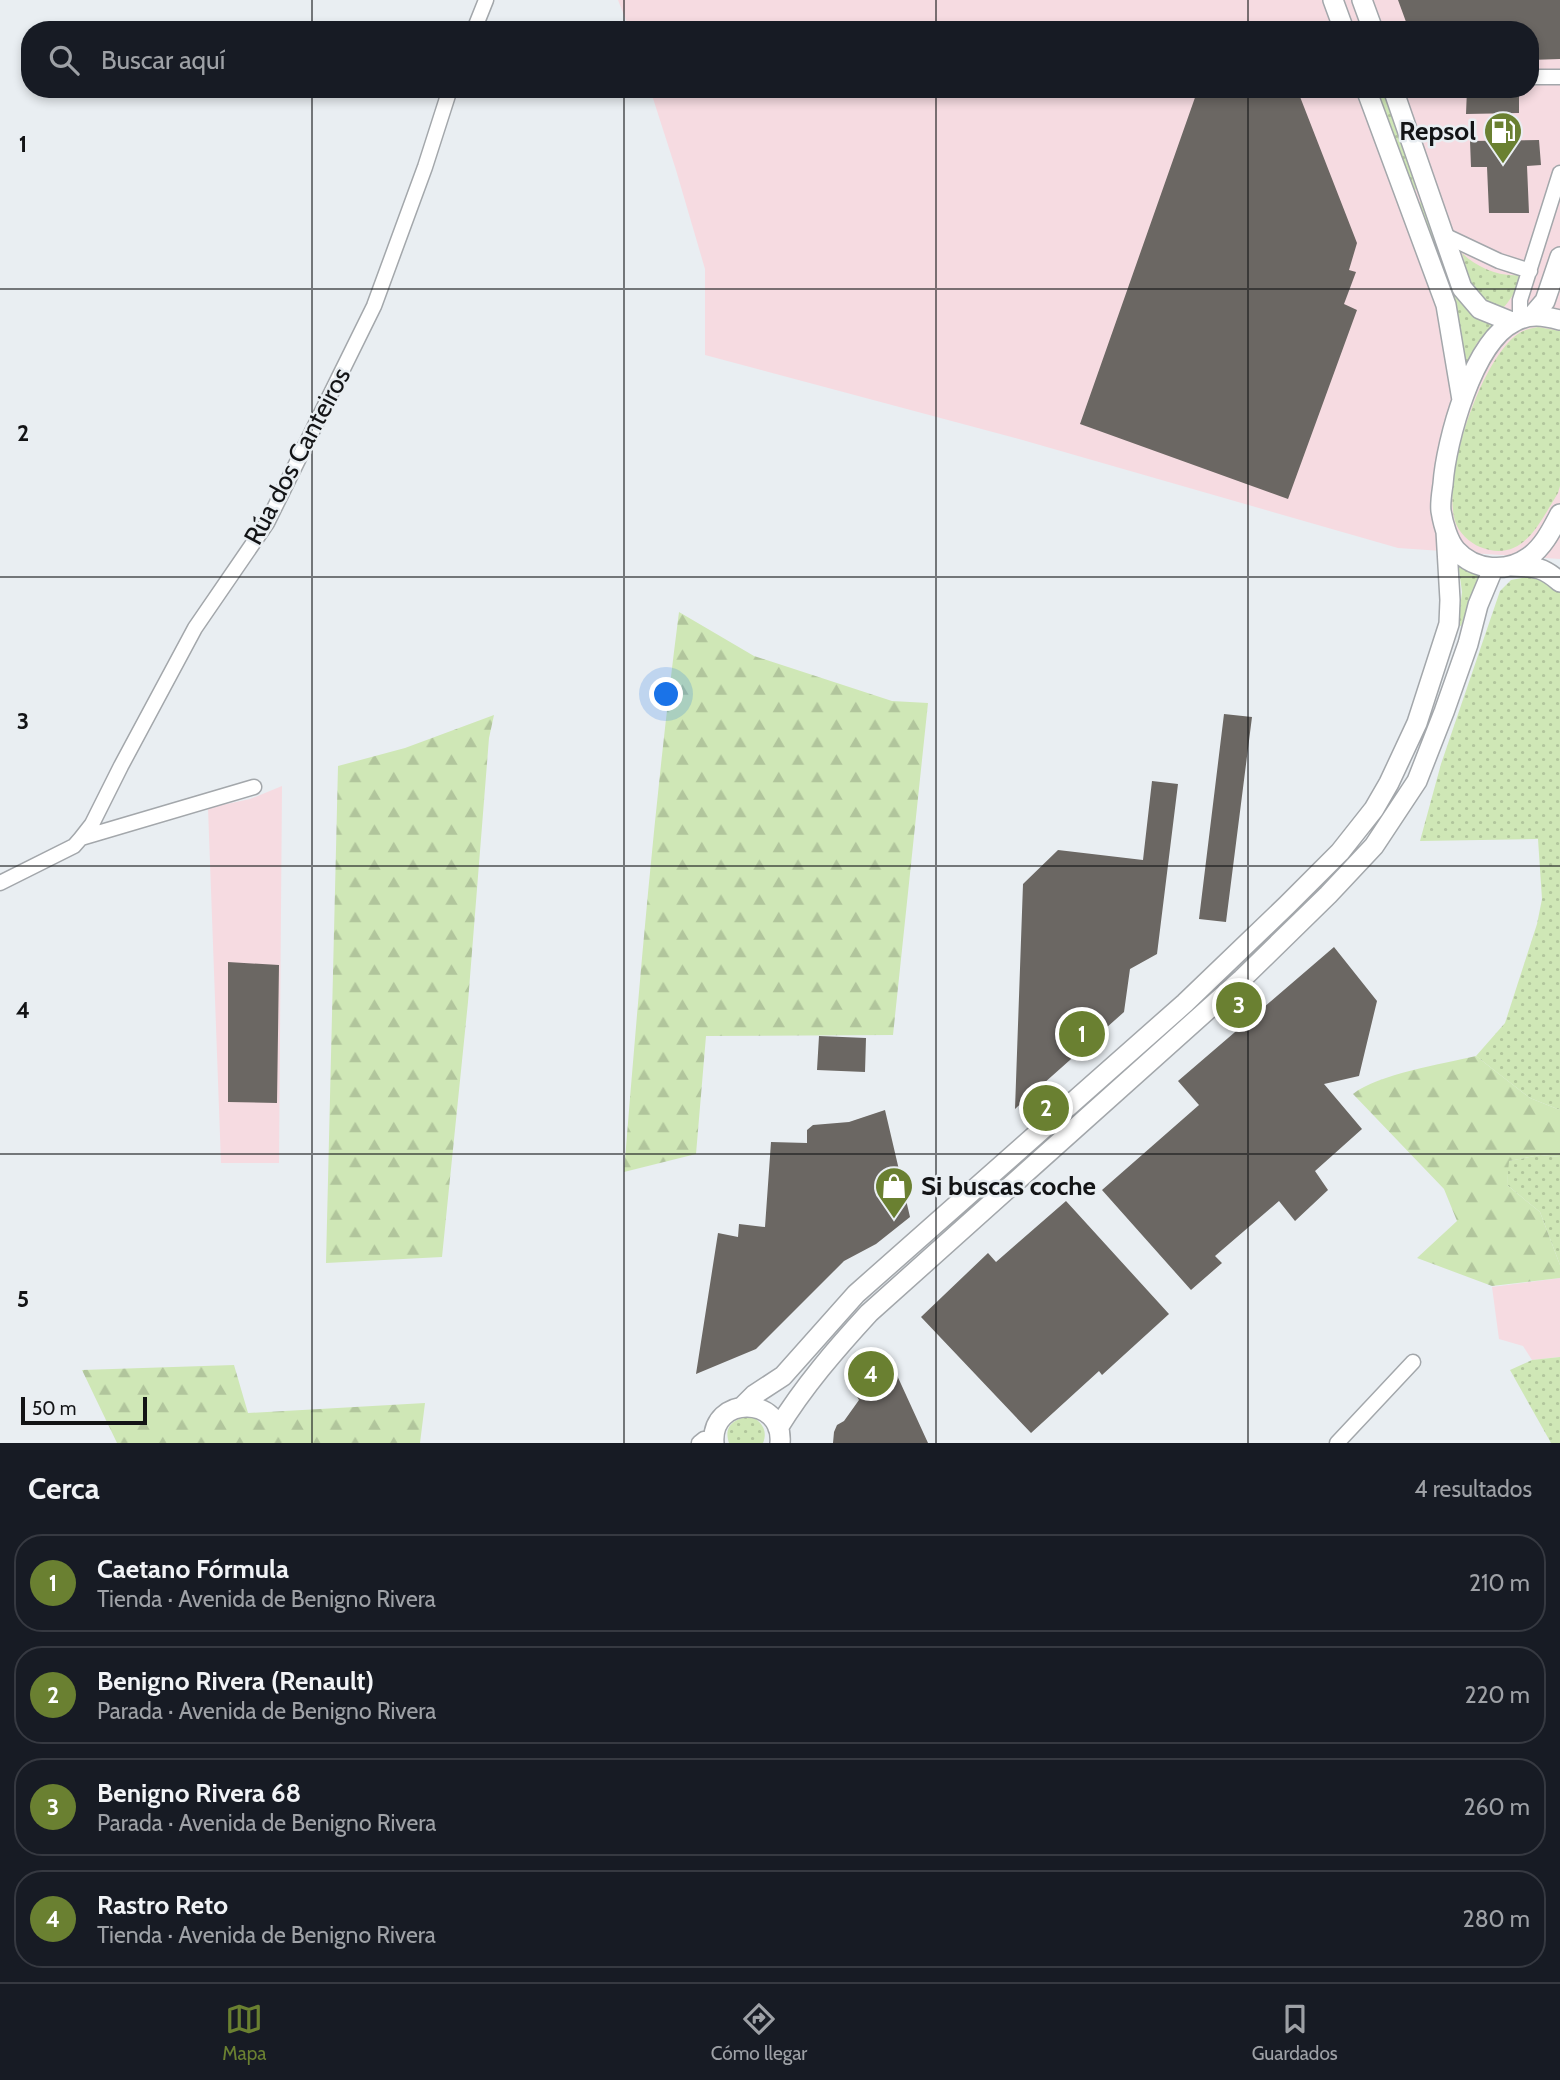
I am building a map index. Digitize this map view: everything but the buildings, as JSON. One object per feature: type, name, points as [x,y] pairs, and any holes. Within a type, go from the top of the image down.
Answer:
[{"type":"main road","points":[[1333,0],[1341,21]]},
{"type":"main road","points":[[1362,0],[1370,21]]},
{"type":"main road","points":[[1369,98],[1446,305],[1462,400]]},
{"type":"main road","points":[[1397,98],[1462,288],[1480,309],[1522,319],[1560,320]]},
{"type":"main road","points":[[1560,257],[1545,301],[1492,341],[1462,400],[1445,461],[1440,508],[1455,549],[1470,562],[1501,567],[1532,567],[1547,571],[1560,582]]},
{"type":"main road","points":[[779,1436],[797,1397],[869,1313],[1242,979],[1374,846],[1417,780],[1468,644],[1478,605],[1501,567],[1529,557],[1545,541],[1560,514]]},
{"type":"main road","points":[[742,1406],[783,1376],[856,1294],[1185,1003],[1340,852],[1357,831],[1389,783],[1417,723],[1444,642],[1450,600],[1447,531]]},
{"type":"main road","points":[[709,1441],[722,1417],[742,1406],[751,1406],[768,1413],[779,1436]]},
{"type":"street","points":[[478,21],[486,0]]},
{"type":"street","points":[[1539,77],[1560,77]]},
{"type":"street","name":"Rúa dos Canteiros","points":[[81,838],[92,824],[195,628],[267,523],[374,306],[447,98]]},
{"type":"street","points":[[1522,319],[1520,300],[1560,173]]},
{"type":"street","points":[[1444,234],[1499,261],[1530,271]]},
{"type":"street","points":[[0,883],[74,846],[81,838],[254,787]]},
{"type":"street","points":[[1337,1443],[1413,1362]]},
{"type":"shaded area","points":[[618,0],[1560,0],[1560,559],[1398,548],[1019,439],[705,355],[705,269],[653,98],[1539,98],[1539,21],[626,21]]},
{"type":"shaded area","points":[[282,786],[279,1163],[221,1163],[208,808],[250,799]]},
{"type":"shaded area","points":[[1560,1278],[1560,1357],[1532,1360],[1523,1346],[1499,1339],[1492,1287]]},
{"type":"green space","points":[[1377,98],[1386,98],[1419,188],[1412,191]]},
{"type":"green space","points":[[1424,201],[1465,307],[1478,318],[1493,324],[1477,343],[1466,364],[1460,327],[1416,204]]},
{"type":"green space","points":[[1462,253],[1488,270],[1519,275],[1514,292],[1504,307],[1485,301],[1474,289]]},
{"type":"green space","points":[[1538,327],[1560,331],[1560,486],[1528,538],[1508,550],[1495,551],[1472,543],[1457,525],[1452,501],[1454,477],[1466,423],[1488,372],[1514,337],[1525,330]]},
{"type":"green space","points":[[1458,562],[1479,574],[1461,626],[1458,625],[1462,592]]},
{"type":"green space","points":[[1533,576],[1560,592],[1560,1110],[1530,1098],[1476,1056],[1505,1023],[1537,924],[1542,899],[1538,839],[1420,841],[1441,764],[1500,591],[1511,580]]},
{"type":"green space","points":[[679,612],[754,656],[892,701],[928,703],[893,1035],[706,1036],[696,1154],[624,1172],[648,892]]},
{"type":"green space","points":[[494,715],[489,738],[468,1002],[442,1257],[326,1263],[338,766],[405,748]]},
{"type":"green space","points":[[1476,1056],[1530,1098],[1560,1110],[1560,1157],[1540,1155],[1509,1161],[1507,1185],[1540,1212],[1560,1265],[1560,1278],[1492,1286],[1417,1258],[1457,1221],[1444,1189],[1353,1094],[1394,1075]]},
{"type":"green space","points":[[1540,1155],[1560,1157],[1560,1265],[1540,1212],[1507,1185],[1508,1161]]},
{"type":"green space","points":[[1560,1357],[1560,1443],[1551,1443],[1510,1370],[1532,1360]]},
{"type":"green space","points":[[234,1365],[248,1413],[425,1403],[420,1443],[117,1443],[82,1370]]},
{"type":"green space","points":[[750,1416],[763,1427],[763,1443],[729,1443],[729,1427]]},
{"type":"place","name":"Repsol","points":[[1503,165]]},
{"type":"place","name":"Benigno Rivera 68","points":[[1239,1005]]},
{"type":"place","name":"Caetano Fórmula","points":[[1082,1034]]},
{"type":"place","name":"Benigno Rivera (Renault)","points":[[1046,1108]]},
{"type":"place","name":"Si buscas coche","points":[[894,1220]]},
{"type":"place","name":"Rastro Reto","points":[[871,1374]]}]
